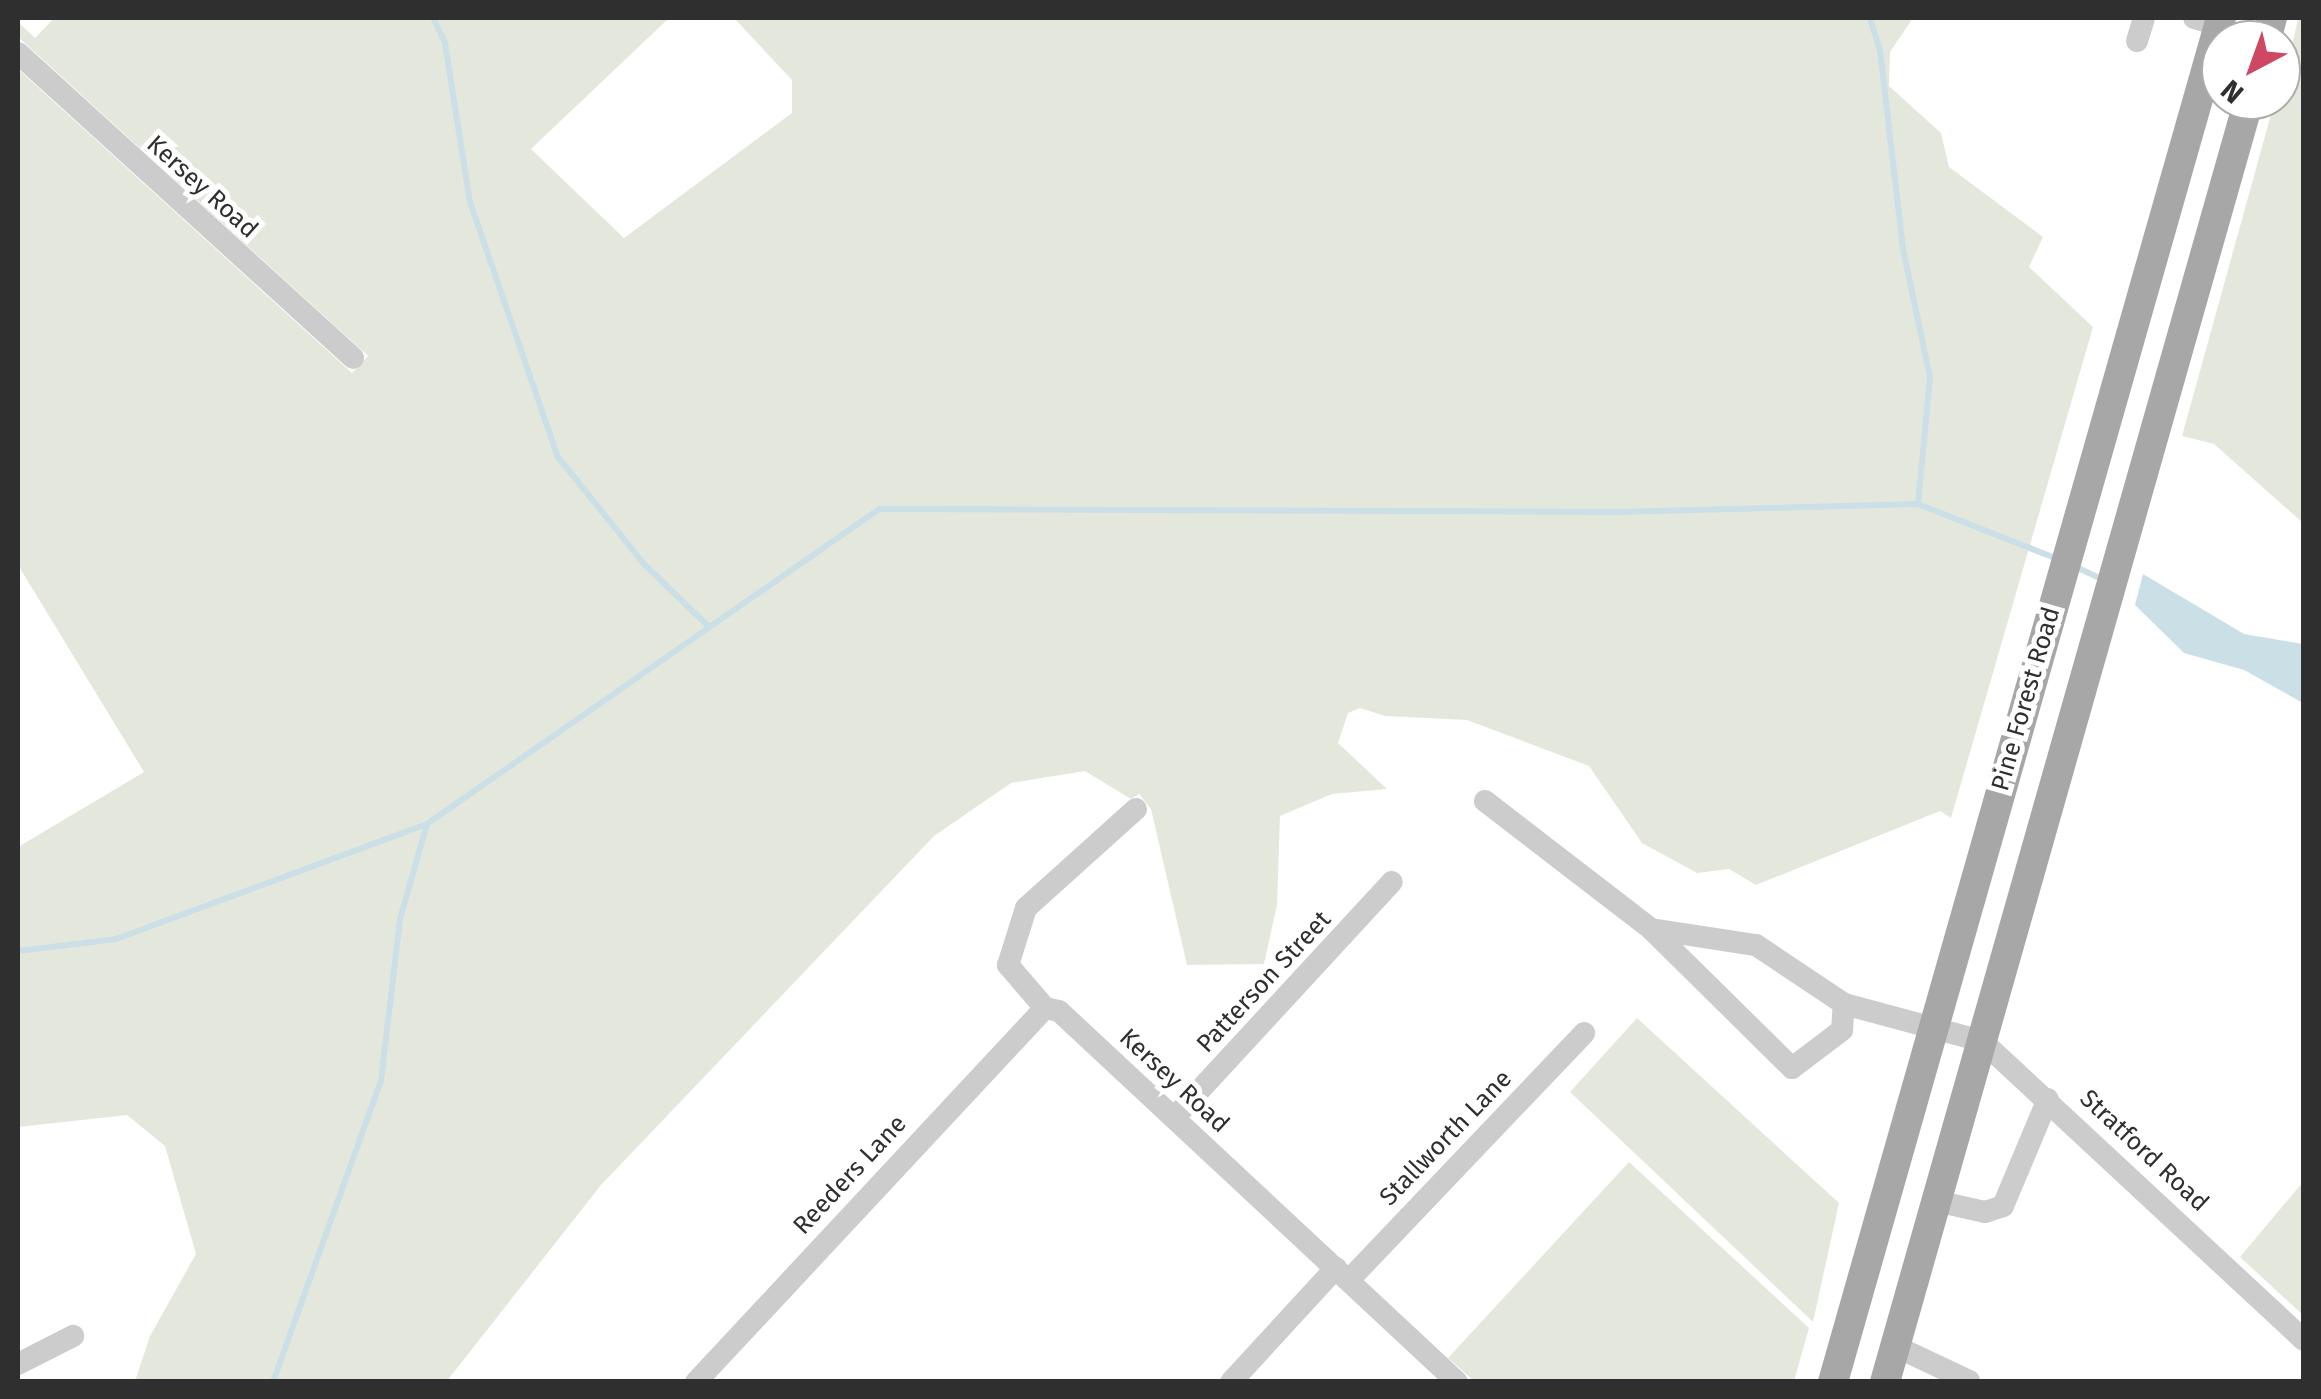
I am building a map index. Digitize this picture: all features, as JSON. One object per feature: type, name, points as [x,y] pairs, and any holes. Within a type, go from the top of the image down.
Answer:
[{"type":"main road","name":"Pine Forest Road","points":[[1833,1382],[2056,596],[2201,57]]},
{"type":"main road","name":"Pine Forest Road","points":[[1885,1382],[2243,120]]},
{"type":"street","points":[[2137,41],[2144,18]]},
{"type":"street","name":"Kersey Road","points":[[18,53],[352,358]]},
{"type":"street","points":[[1485,801],[1650,928],[1792,1068],[1842,1030],[1844,1004]]},
{"type":"street","name":"Kersey Road","points":[[1136,808],[1026,908],[1008,964],[1044,1008],[1059,1011],[1456,1382]]},
{"type":"street","name":"Patterson Street","points":[[1174,1118],[1392,882]]},
{"type":"street","name":"Stratford Road","points":[[1650,928],[1756,945],[1844,1004],[1982,1041],[2048,1098],[2304,1340]]},
{"type":"street","name":"Reeders Lane","points":[[696,1382],[1044,1008]]},
{"type":"street","name":"Stallworth Lane","points":[[1231,1382],[1584,1033]]},
{"type":"street","points":[[1936,1201],[1985,1212],[2003,1206],[2048,1098]]},
{"type":"street","points":[[18,1364],[72,1336]]},
{"type":"street","points":[[1895,1346],[1969,1380]]},
{"type":"shaded area","points":[[54,18],[669,18],[531,149],[624,238],[792,113],[792,80],[734,18],[1913,18],[1890,52],[1889,86],[1941,133],[1949,167],[2043,237],[2029,267],[2093,327],[1951,818],[1940,811],[1756,885],[1729,869],[1697,873],[1642,843],[1589,766],[1467,720],[1385,716],[1360,708],[1348,713],[1338,743],[1387,789],[1332,794],[1280,816],[1277,905],[1264,964],[1187,965],[1151,809],[1139,794],[1131,799],[1085,771],[1011,783],[934,836],[601,1185],[447,1381],[135,1381],[150,1336],[196,1254],[165,1146],[127,1115],[18,1127],[18,847],[144,772],[18,565],[18,69],[352,373],[368,356],[18,37],[18,22],[35,38]]},
{"type":"shaded area","points":[[2304,18],[2303,523],[2214,444],[2182,436],[2269,120],[2301,120],[2301,20],[2298,20]]},
{"type":"shaded area","points":[[2143,574],[2244,634],[2303,644],[2303,703],[2244,670],[2184,653],[2135,605]]},
{"type":"shaded area","points":[[1637,1018],[1839,1203],[1813,1322],[1570,1092]]},
{"type":"shaded area","points":[[1629,1162],[1809,1328],[1794,1381],[1474,1381],[1448,1358]]},
{"type":"shaded area","points":[[2303,1182],[2303,1315],[2240,1257]]},
{"type":"waterway","points":[[433,18],[445,43],[470,202],[558,457],[644,564],[707,625]]},
{"type":"waterway","points":[[1870,18],[1880,50],[1903,249],[1930,377],[1918,504]]},
{"type":"waterway","points":[[18,951],[116,939],[427,824],[879,509],[1617,512],[1918,504],[2060,560]]},
{"type":"waterway","points":[[2076,567],[2106,581]]},
{"type":"waterway","points":[[273,1382],[381,1081],[400,919],[427,824]]}]
